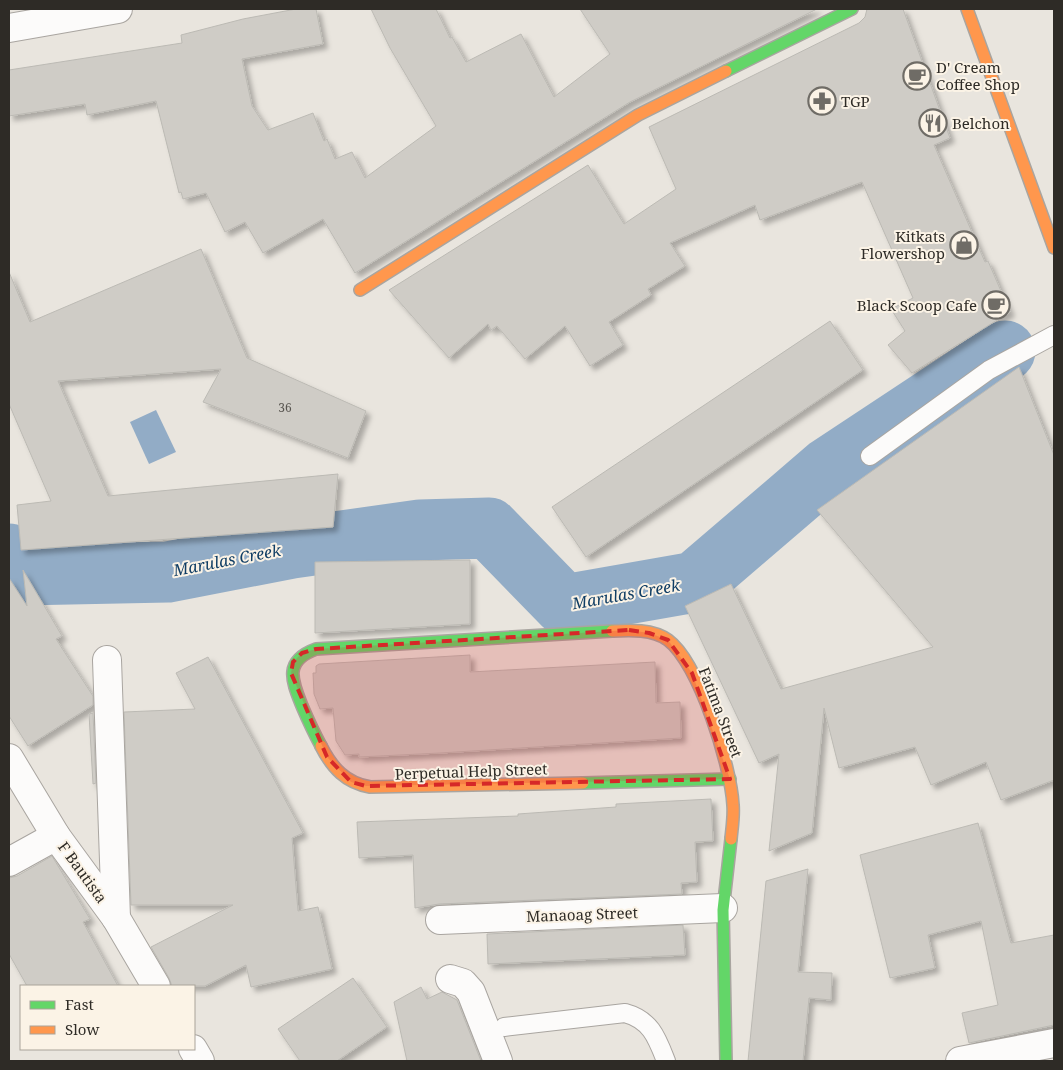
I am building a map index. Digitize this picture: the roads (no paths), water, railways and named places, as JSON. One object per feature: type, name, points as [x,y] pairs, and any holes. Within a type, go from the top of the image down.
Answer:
[{"type":"main road","points":[[360,290],[638,114],[852,9]]},
{"type":"main road","points":[[967,9],[1054,248]]},
{"type":"main road","name":"Fatima Street","points":[[293,662],[302,653],[316,649],[629,630],[649,633],[668,640],[692,673],[723,751],[730,778],[733,806],[724,908],[726,1061]]},
{"type":"main road","name":"Perpetual Help Street","points":[[293,662],[291,673],[293,685],[327,757],[338,772],[351,782],[366,786],[382,788],[730,778]]},
{"type":"street","points":[[9,28],[118,9]]},
{"type":"street","points":[[107,660],[116,918]]},
{"type":"street","name":"F Bautista","points":[[9,758],[56,836],[116,918],[155,985]]},
{"type":"street","points":[[9,862],[56,836]]},
{"type":"street","name":"Manaoag Street","points":[[440,920],[724,908]]},
{"type":"street","points":[[450,980],[463,983],[471,992],[498,1061]]},
{"type":"street","points":[[960,1061],[1054,1043]]},
{"type":"street","points":[[194,1050],[200,1061]]},
{"type":"lane","points":[[870,456],[989,370],[1054,335]]},
{"type":"lane","points":[[504,1027],[625,1013],[647,1023],[666,1061]]},
{"type":"water","points":[[156,410],[176,452],[149,464],[130,422]]},
{"type":"waterway","name":"Marulas Creek","points":[[9,554],[21,575],[168,572],[292,548],[420,530],[489,528],[564,605],[695,582],[828,468],[1005,351]]},
{"type":"place","name":"D' Cream Coffee Shop","points":[[917,76]]},
{"type":"place","name":"TGP","points":[[822,101]]},
{"type":"place","name":"Belchon","points":[[933,123]]},
{"type":"place","name":"Kitkats Flowershop","points":[[964,245]]},
{"type":"place","name":"Black Scoop Cafe","points":[[996,305]]}]
